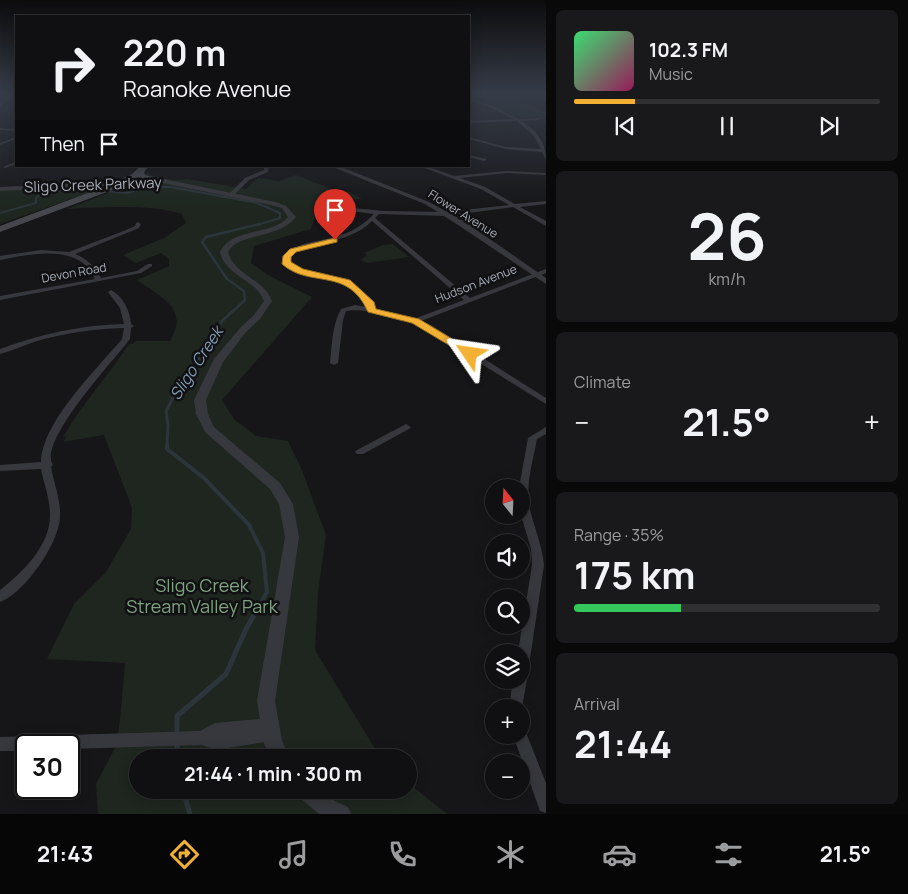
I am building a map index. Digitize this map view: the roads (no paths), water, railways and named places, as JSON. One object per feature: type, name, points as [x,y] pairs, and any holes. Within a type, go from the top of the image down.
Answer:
[{"type":"main road","points":[[143,169],[142,177],[163,181]]},
{"type":"main road","points":[[0,229],[111,188],[143,169]]},
{"type":"street","points":[[531,132],[540,139],[546,159]]},
{"type":"street","points":[[0,144],[15,138]]},
{"type":"street","points":[[470,138],[513,149],[544,151]]},
{"type":"street","points":[[470,144],[482,142]]},
{"type":"street","points":[[470,156],[484,160]]},
{"type":"street","points":[[5,166],[15,163]]},
{"type":"street","points":[[232,194],[247,180],[266,171],[267,167]]},
{"type":"street","name":"Flower Avenue","points":[[336,167],[413,197],[446,214],[533,275],[546,282]]},
{"type":"street","points":[[424,167],[483,188],[546,224]]},
{"type":"street","points":[[454,177],[507,172],[546,174]]},
{"type":"street","name":"Sligo Creek Parkway","points":[[0,188],[163,181],[273,203],[284,207],[292,217],[282,227],[235,241],[226,248],[225,255],[228,263],[258,286],[265,293],[268,301],[257,317],[243,330],[218,362],[200,400],[202,414],[209,429],[275,486],[286,504],[292,537],[266,701],[270,730],[277,749]]},
{"type":"street","points":[[343,209],[446,214],[546,202]]},
{"type":"street","points":[[371,310],[370,304],[347,282],[300,271],[286,264],[287,256],[293,250],[347,236],[365,227],[378,212]]},
{"type":"street","points":[[373,219],[468,300]]},
{"type":"street","points":[[0,258],[36,253],[70,254],[128,231],[137,227],[138,224]]},
{"type":"street","points":[[70,254],[86,263],[99,280]]},
{"type":"street","name":"Devon Road","points":[[0,298],[139,272],[150,265]]},
{"type":"street","name":"Hudson Avenue","points":[[415,321],[546,271]]},
{"type":"street","points":[[0,597],[19,582],[36,564],[50,534],[55,518],[55,505],[46,470],[49,444],[62,419],[126,339],[130,326],[126,310],[111,292]]},
{"type":"street","points":[[334,362],[339,320],[343,310],[355,307],[371,310],[415,321],[546,402]]},
{"type":"street","points":[[0,352],[44,338],[75,331],[106,326],[130,326]]},
{"type":"street","points":[[360,452],[406,427]]},
{"type":"street","points":[[525,644],[538,565],[538,550],[524,502],[527,465],[533,438],[546,430]]},
{"type":"street","points":[[0,468],[48,465]]},
{"type":"street","points":[[0,744],[197,738],[216,743],[270,730]]},
{"type":"street","points":[[523,744],[546,805]]},
{"type":"street","points":[[317,799],[326,807],[341,814]]},
{"type":"waterway","name":"Sligo Creek","points":[[0,213],[36,203],[36,198],[42,192],[80,189],[127,193],[147,187],[171,187],[257,203],[280,213],[280,218],[257,225]]},
{"type":"waterway","name":"Sligo Creek","points":[[223,320],[245,300],[244,291],[227,279],[202,242],[206,237],[260,224]]},
{"type":"waterway","name":"Sligo Creek","points":[[167,445],[168,425],[166,411],[178,388],[210,345],[216,328],[223,320]]},
{"type":"waterway","name":"Sligo Creek","points":[[167,445],[167,449],[204,478],[249,525],[263,553],[267,592],[259,606]]},
{"type":"waterway","name":"Sligo Creek","points":[[177,734],[177,716],[226,674],[246,629],[260,605]]},
{"type":"waterway","name":"Sligo Creek","points":[[177,743],[177,749]]},
{"type":"waterway","name":"Sligo Creek","points":[[186,799],[190,814]]},
{"type":"park label","name":"Sligo Creek Stream Valley Park","points":[[202,596]]}]
